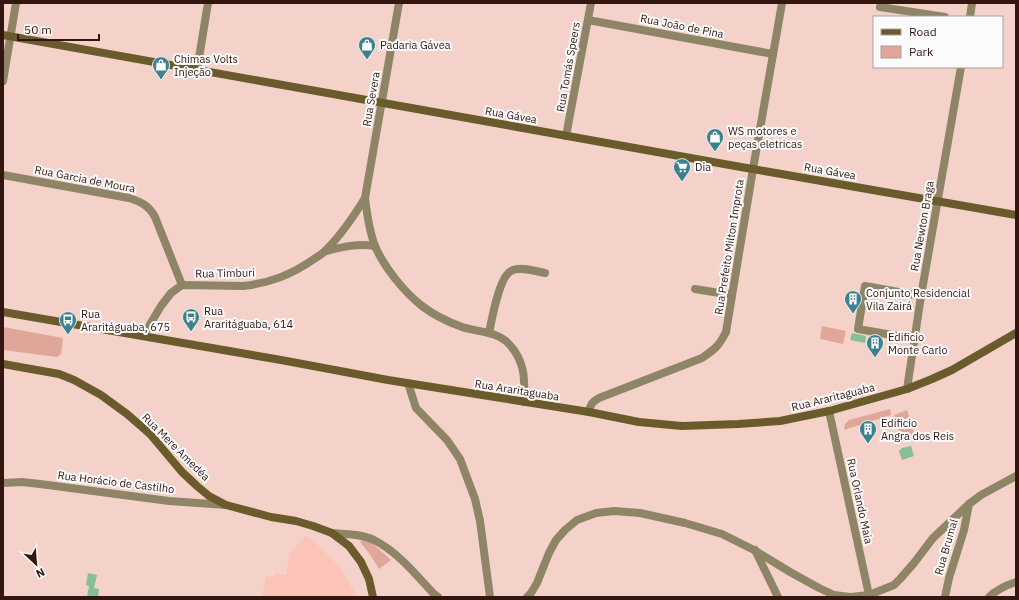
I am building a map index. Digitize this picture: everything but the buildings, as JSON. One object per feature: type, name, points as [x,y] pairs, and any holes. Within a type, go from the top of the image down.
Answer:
[{"type":"street","points":[[3,81],[7,36],[16,3]]},
{"type":"street","points":[[197,70],[208,3]]},
{"type":"street","name":"Rua Severa","points":[[365,198],[399,3]]},
{"type":"street","name":"Rua Tomás Speers","points":[[566,136],[591,3]]},
{"type":"street","name":"Rua Prefeito Milton Improta","points":[[589,412],[590,405],[593,401],[599,398],[702,358],[721,342],[726,332],[782,3]]},
{"type":"street","points":[[881,3],[880,6],[939,16]]},
{"type":"street","points":[[970,16],[972,3]]},
{"type":"street","name":"Rua João de Pina","points":[[588,20],[773,54]]},
{"type":"street","name":"Rua Gávea","points":[[7,36],[753,169],[1016,214]]},
{"type":"street","name":"Rua Newton Braga","points":[[907,389],[921,296],[961,68]]},
{"type":"street","name":"Rua Garcia de Moura","points":[[3,175],[139,201],[152,211],[156,217],[182,285]]},
{"type":"street","points":[[365,198],[369,224],[375,246],[388,270],[422,306],[445,320],[464,327],[498,336],[506,341],[514,350],[524,371],[524,402]]},
{"type":"street","points":[[326,251],[345,228],[365,198]]},
{"type":"street","points":[[326,251],[357,245],[375,246]]},
{"type":"street","name":"Rua Timburi","points":[[142,336],[171,293],[182,285],[242,286],[264,283],[293,272],[326,251]]},
{"type":"street","points":[[489,333],[501,283],[506,275],[511,271],[520,269],[545,273]]},
{"type":"street","points":[[915,339],[858,329],[865,286],[921,296]]},
{"type":"street","points":[[695,289],[732,295]]},
{"type":"street","name":"Rua Araritaguaba","points":[[3,312],[408,383],[589,412],[639,422],[682,426],[780,421],[829,411],[907,389],[952,370],[1016,333]]},
{"type":"street","name":"Rua Mere Amedéa","points":[[3,364],[59,374],[74,380],[101,395],[150,434],[182,472],[197,486],[209,496],[226,505],[271,517],[307,524],[332,533],[349,546],[361,562],[369,579],[373,597]]},
{"type":"street","points":[[408,383],[416,408],[447,440],[460,459],[475,499],[480,521],[490,597]]},
{"type":"street","name":"Rua Orlando Maia","points":[[829,411],[869,595]]},
{"type":"street","points":[[527,597],[537,583],[556,540],[565,530],[577,520],[596,513],[614,511],[640,513],[685,523],[722,534],[754,550],[818,588],[834,595],[851,597],[869,595],[894,584],[900,579],[933,538],[970,504],[982,495],[1016,476]]},
{"type":"street","name":"Rua Horácio de Castilho","points":[[3,483],[22,482],[169,500],[226,505]]},
{"type":"street","name":"Rua Brumal","points":[[945,597],[970,504]]},
{"type":"street","points":[[332,533],[362,536],[387,548],[409,567],[438,597]]},
{"type":"street","points":[[754,550],[778,597]]},
{"type":"street","points":[[989,597],[1009,584],[1016,582]]},
{"type":"shaded area","points":[[852,333],[866,336],[865,343],[850,340]]},
{"type":"shaded area","points":[[911,446],[914,456],[902,460],[899,451],[902,448]]},
{"type":"shaded area","points":[[306,536],[314,541],[340,567],[357,597],[262,597],[266,576],[274,577],[275,573],[286,575],[289,554]]},
{"type":"shaded area","points":[[88,573],[97,575],[94,588],[99,589],[98,597],[87,597],[89,586],[86,585]]},
{"type":"green space","points":[[822,326],[846,331],[843,344],[820,339]]},
{"type":"green space","points":[[3,327],[63,338],[61,354],[57,357],[3,350]]},
{"type":"green space","points":[[890,409],[891,415],[844,430],[845,424],[849,420]]},
{"type":"green space","points":[[907,410],[915,436],[902,440],[894,415]]},
{"type":"green space","points":[[363,540],[372,543],[391,560],[379,569],[360,542]]},
{"type":"place","name":"Padaria Gávea","points":[[367,60]]},
{"type":"place","name":"Chimas Volts Injeção","points":[[161,80]]},
{"type":"place","name":"WS motores e peças eletricas","points":[[715,152]]},
{"type":"place","name":"Dia","points":[[682,182]]},
{"type":"place","name":"Conjunto Residencial Vila Zairá","points":[[853,314]]},
{"type":"place","name":"Rua Araritáguaba, 614","points":[[191,332]]},
{"type":"place","name":"Rua Araritáguaba, 675","points":[[68,335]]},
{"type":"place","name":"Edificio Monte Carlo","points":[[875,358]]},
{"type":"place","name":"Edificio Angra dos Reis","points":[[868,444]]}]
